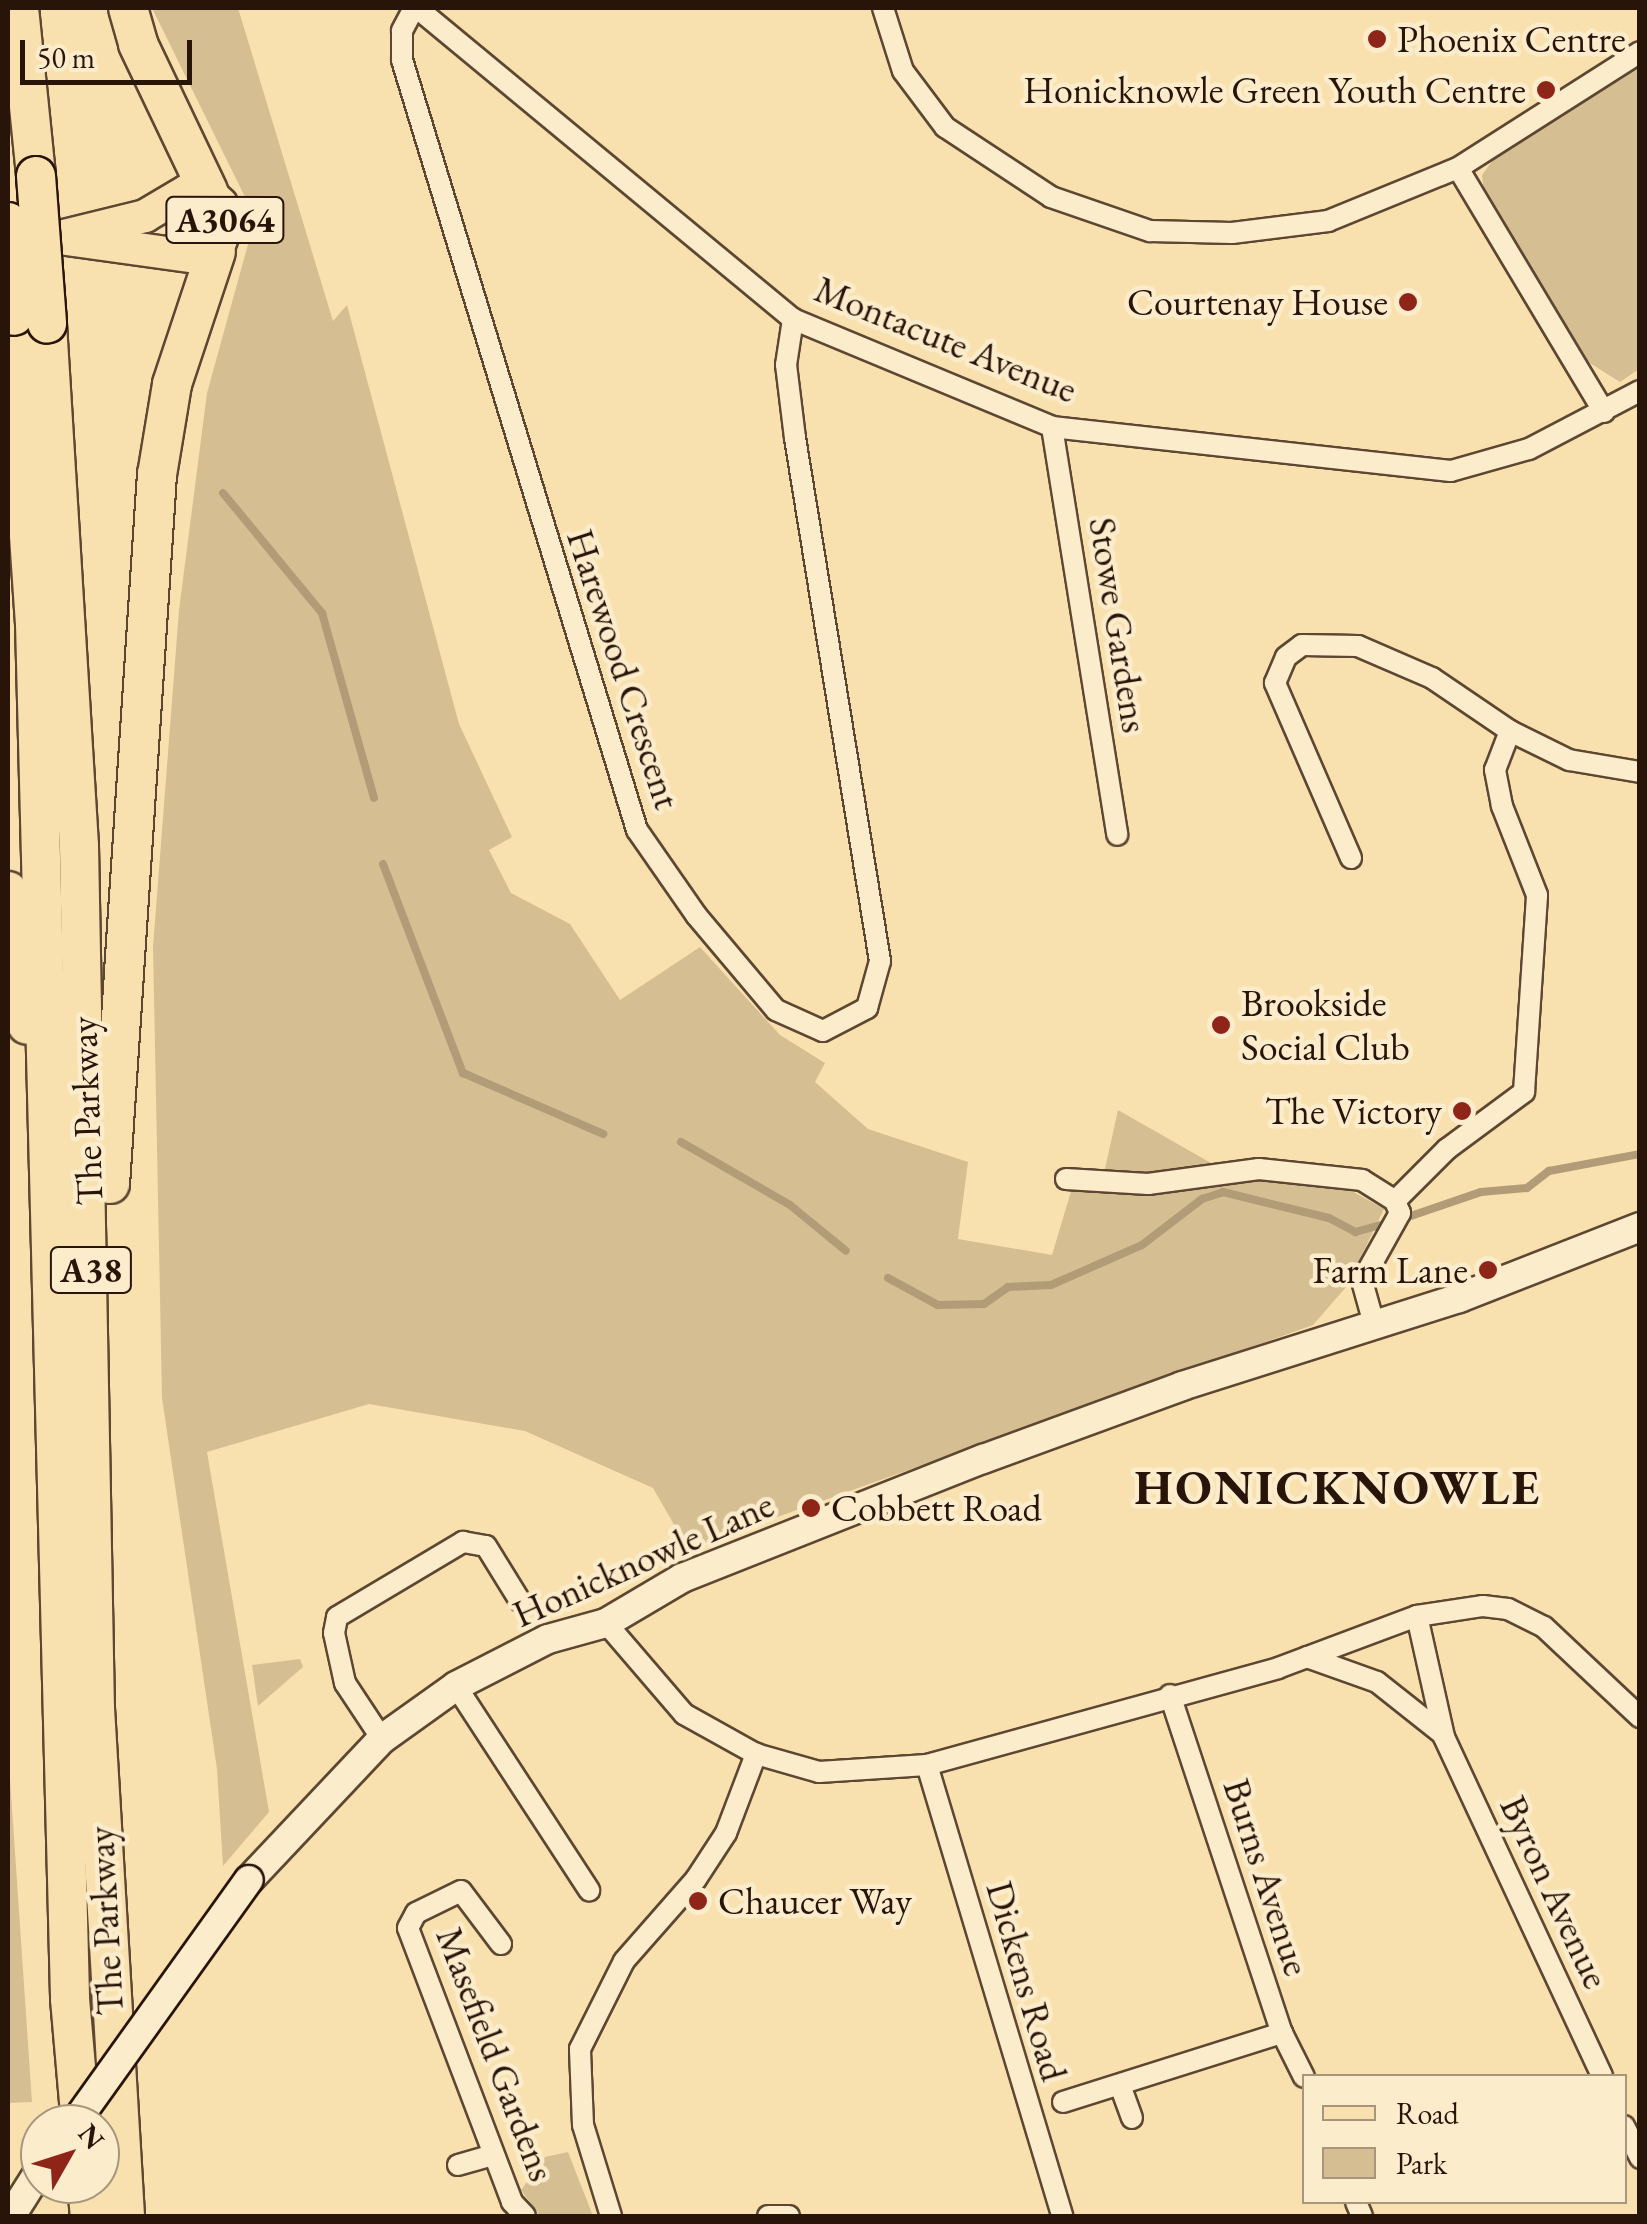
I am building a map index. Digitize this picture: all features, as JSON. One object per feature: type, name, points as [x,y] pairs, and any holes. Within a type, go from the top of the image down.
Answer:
[{"type":"highway","name":"The Parkway","points":[[19,8],[36,176],[31,320],[35,623],[53,1191],[70,1999],[77,2104]]},
{"type":"highway","points":[[128,8],[138,44],[208,191]]},
{"type":"highway","name":"The Parkway","points":[[8,222],[31,320],[78,827],[94,1394],[96,1708],[125,2216]]},
{"type":"highway","name":"A38","points":[[94,1394],[157,476],[172,384],[216,252]]},
{"type":"highway","name":"A38","points":[[8,892],[53,1191]]},
{"type":"main road","name":"A3064","points":[[189,190],[208,191],[221,204],[226,224],[216,252],[177,256],[66,239],[145,216],[189,190]]},
{"type":"main road","points":[[8,248],[66,239]]},
{"type":"street","name":"Harewood Crescent","points":[[415,8],[402,31],[402,60],[637,830],[696,915],[776,1010],[823,1031],[867,1008],[880,962],[794,438],[786,364],[793,319]]},
{"type":"street","name":"Montacute Avenue","points":[[415,8],[793,319],[1052,427],[1451,471],[1529,450],[1640,391]]},
{"type":"street","points":[[883,8],[904,71],[945,127],[1050,197],[1150,231],[1232,233],[1328,221],[1458,168],[1640,52]]},
{"type":"street","points":[[1458,168],[1604,412]]},
{"type":"street","name":"Stowe Gardens","points":[[1052,427],[1117,835]]},
{"type":"street","points":[[1351,858],[1281,708],[1275,683],[1286,658],[1302,646],[1358,646],[1432,678],[1510,731],[1569,760],[1640,772]]},
{"type":"street","points":[[1374,1324],[1362,1281],[1397,1207],[1448,1149],[1524,1092],[1537,894],[1502,806],[1495,770],[1510,731]]},
{"type":"street","points":[[1066,1179],[1148,1184],[1258,1169],[1362,1180],[1397,1207]]},
{"type":"street","name":"Honicknowle Lane","points":[[92,2104],[249,1880],[382,1739],[456,1686],[570,1630],[606,1623],[682,1578],[983,1460],[1640,1227]]},
{"type":"street","points":[[382,1739],[345,1683],[334,1633],[337,1617],[464,1542],[486,1546],[520,1600]]},
{"type":"street","points":[[606,1623],[676,1708],[756,1754],[819,1772],[927,1765],[1307,1657],[1417,1616],[1483,1606],[1508,1609],[1544,1627],[1640,1717]]},
{"type":"street","name":"Byron Avenue","points":[[1417,1616],[1444,1737],[1601,2074]]},
{"type":"street","name":"Byron Avenue","points":[[1307,1657],[1377,1682],[1444,1737]]},
{"type":"street","points":[[456,1686],[589,1890]]},
{"type":"street","name":"Burns Avenue","points":[[1170,1695],[1282,2033],[1302,2074]]},
{"type":"street","points":[[610,2216],[583,2124],[580,2050],[624,1961],[696,1879],[726,1833],[756,1754]]},
{"type":"street","name":"Dickens Road","points":[[927,1765],[1062,2216]]},
{"type":"street","name":"Masefield Gardens","points":[[501,1944],[461,1891],[416,1913],[408,1928],[493,2155],[525,2216]]},
{"type":"street","points":[[1063,2102],[1282,2033]]},
{"type":"street","points":[[1120,2085],[1132,2118]]},
{"type":"street","points":[[1627,2132],[1640,2158]]},
{"type":"street","points":[[458,2165],[493,2155]]},
{"type":"street","points":[[768,2216],[789,2216]]},
{"type":"green space","points":[[152,8],[238,8],[333,321],[347,305],[459,724],[512,837],[489,850],[511,893],[570,924],[620,1000],[700,947],[780,1035],[825,1063],[815,1082],[868,1129],[968,1162],[958,1239],[1052,1255],[1078,1168],[1104,1173],[1118,1110],[1211,1163],[1352,1191],[1384,1209],[1347,1286],[1313,1325],[688,1549],[653,1488],[525,1431],[369,1404],[207,1452],[269,1812],[223,1866],[217,1769],[162,1398],[153,947],[179,610],[207,393],[250,237],[245,197]]},
{"type":"green space","points":[[1639,64],[1639,369],[1620,382],[1585,360],[1484,191],[1482,175],[1496,156]]},
{"type":"green space","points":[[300,1659],[303,1667],[258,1706],[252,1665]]},
{"type":"green space","points":[[8,1749],[32,2102],[8,2103]]},
{"type":"green space","points":[[568,2152],[593,2216],[540,2216],[521,2190],[545,2157]]},
{"type":"waterway","points":[[223,493],[322,613],[374,798]]},
{"type":"waterway","points":[[383,864],[463,1073],[603,1134]]},
{"type":"waterway","points":[[681,1142],[790,1205],[846,1251]]},
{"type":"waterway","points":[[1402,1219],[1481,1192],[1527,1188],[1549,1171],[1640,1154]]},
{"type":"waterway","points":[[888,1278],[938,1305],[984,1304],[1008,1287],[1051,1285],[1142,1245],[1202,1199],[1223,1192],[1329,1218],[1355,1232],[1388,1223]]},
{"type":"place","name":"Phoenix Centre","points":[[1377,39]]},
{"type":"place","name":"Honicknowle Green Youth Centre","points":[[1546,90]]},
{"type":"place","name":"Courtenay House","points":[[1408,302]]},
{"type":"place","name":"Brookside Social Club","points":[[1221,1025]]},
{"type":"place","name":"The Victory","points":[[1462,1111]]},
{"type":"place","name":"Farm Lane","points":[[1488,1270]]},
{"type":"place","name":"Cobbett Road","points":[[811,1508]]},
{"type":"place","name":"Chaucer Way","points":[[698,1901]]},
{"type":"district","name":"HONICKNOWLE","points":[[1338,1488]]}]
